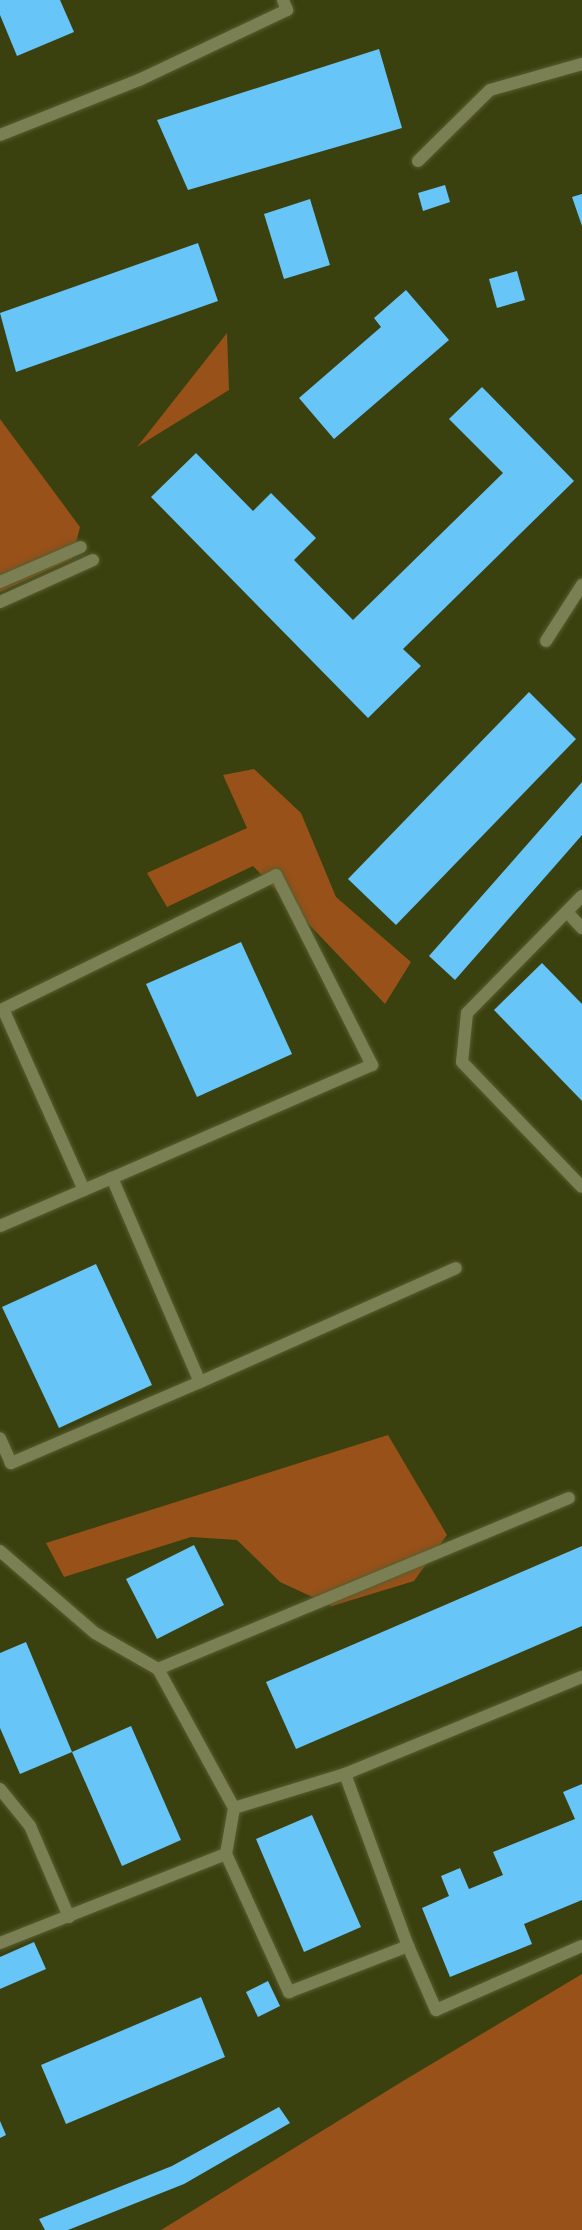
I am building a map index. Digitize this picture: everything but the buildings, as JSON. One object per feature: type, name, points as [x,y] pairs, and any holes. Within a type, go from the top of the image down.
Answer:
[{"type":"street","points":[[0,135],[139,80],[287,10],[283,0]]},
{"type":"street","points":[[418,161],[490,90],[582,64]]},
{"type":"street","points":[[0,582],[81,547]]},
{"type":"street","points":[[0,602],[93,560]]},
{"type":"street","points":[[546,641],[582,585]]},
{"type":"street","points":[[0,1226],[84,1190],[112,1178],[372,1065],[276,875],[1,1009],[84,1190]]},
{"type":"street","points":[[582,896],[467,1013],[462,1062],[582,1187]]},
{"type":"street","points":[[567,912],[582,928]]},
{"type":"street","points":[[112,1178],[200,1382]]},
{"type":"street","points":[[0,1438],[11,1463],[456,1268]]},
{"type":"street","points":[[158,1669],[569,1498]]},
{"type":"street","points":[[0,1551],[95,1634],[158,1669],[234,1808],[226,1854],[288,1992],[408,1946]]},
{"type":"street","points":[[234,1808],[345,1774],[582,1677]]},
{"type":"street","points":[[345,1774],[408,1946],[436,2010],[582,1946]]},
{"type":"street","points":[[0,1790],[30,1826],[69,1917]]},
{"type":"street","points":[[0,1943],[226,1854]]},
{"type":"shaded area","points":[[227,333],[229,390],[137,447]]},
{"type":"shaded area","points":[[0,419],[80,527],[72,559],[0,592]]},
{"type":"shaded area","points":[[254,769],[301,813],[336,897],[411,962],[385,1004],[253,866],[167,907],[147,873],[247,828],[223,775]]},
{"type":"shaded area","points":[[388,1435],[447,1535],[414,1581],[332,1606],[280,1582],[237,1540],[191,1537],[64,1577],[46,1543]]},
{"type":"shaded area","points":[[582,1974],[582,2230],[161,2230],[403,2081]]}]
